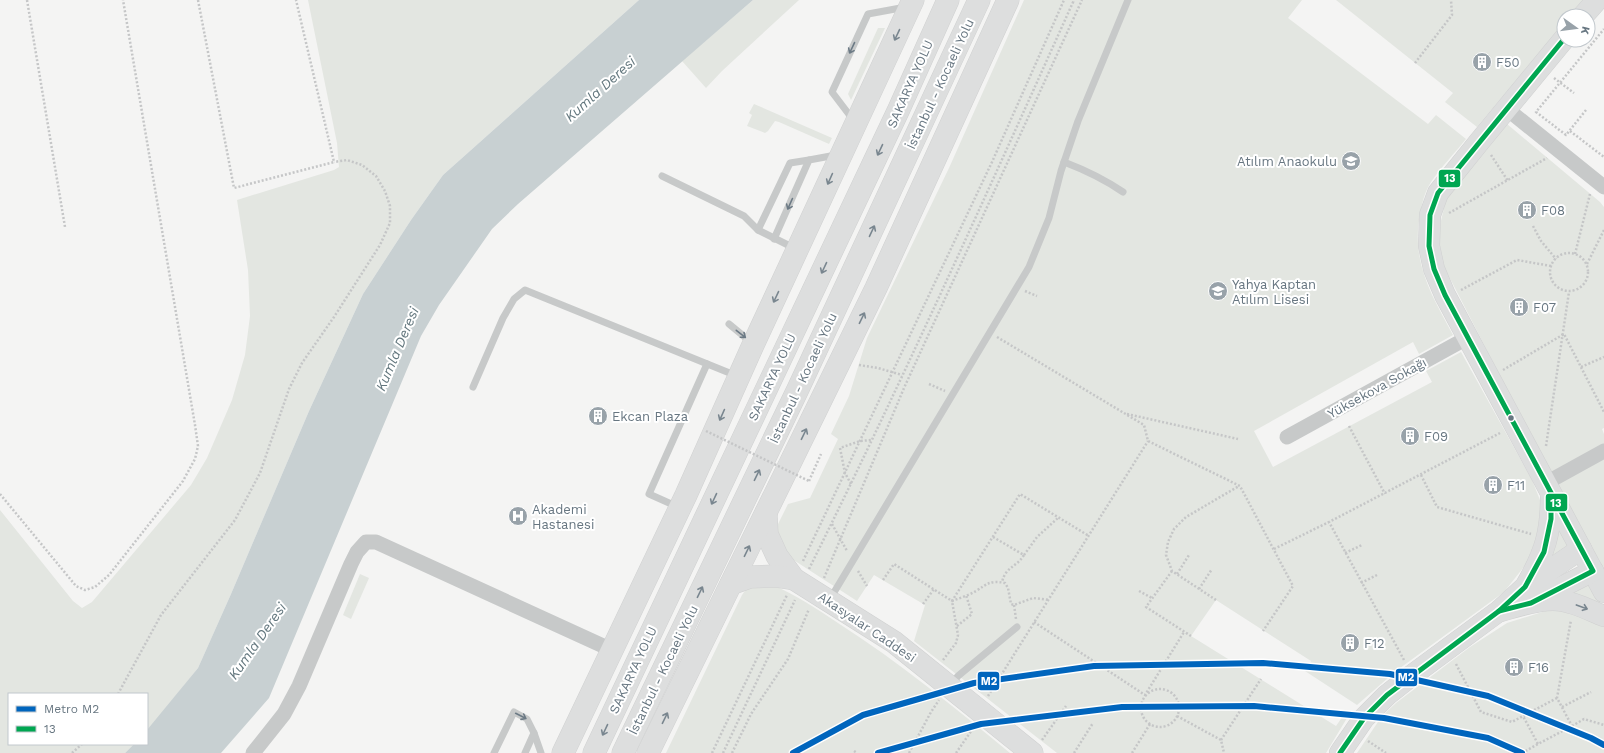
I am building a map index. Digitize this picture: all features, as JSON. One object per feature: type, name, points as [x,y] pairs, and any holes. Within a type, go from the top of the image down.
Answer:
[{"type":"main road","name":"SAKARYA YOLU","points":[[594,753],[899,109],[948,0]]},
{"type":"main road","name":"İstanbul - Kocaeli Yolu","points":[[623,753],[798,388],[979,0]]},
{"type":"main road","points":[[648,753],[876,288],[1008,0]]},
{"type":"main road","points":[[563,753],[680,508],[753,345],[912,3]]},
{"type":"main road","points":[[798,388],[952,124]]},
{"type":"main road","points":[[766,513],[768,534],[777,556],[798,580]]},
{"type":"main road","points":[[730,584],[750,577],[775,576],[798,580]]},
{"type":"main road","name":"Akasyalar Caddesi","points":[[798,580],[820,603],[894,642],[945,692],[1037,747]]},
{"type":"street","points":[[1590,8],[1596,0]]},
{"type":"street","points":[[1557,48],[1438,193],[1430,215],[1429,246],[1434,269],[1445,296],[1604,592]]},
{"type":"street","points":[[1507,109],[1604,186]]},
{"type":"street","name":"Yüksekova Sokağı","points":[[1287,437],[1467,338]]},
{"type":"street","points":[[1549,489],[1604,451]]},
{"type":"street","points":[[1528,595],[1544,552],[1551,519],[1549,489]]},
{"type":"street","points":[[253,753],[284,714],[295,693],[351,564],[357,552],[366,542],[376,542],[612,650]]},
{"type":"street","points":[[1528,595],[1581,549]]},
{"type":"street","points":[[1340,753],[1364,718],[1387,695],[1410,676],[1499,611],[1528,595],[1593,571]]},
{"type":"street","points":[[1528,595],[1579,606],[1604,616]]},
{"type":"lane","points":[[820,603],[952,395],[1029,267],[1049,218],[1064,162],[1078,121],[1128,0]]},
{"type":"lane","points":[[855,123],[832,92],[868,14],[912,3]]},
{"type":"lane","points":[[758,230],[790,163],[842,153]]},
{"type":"lane","points":[[774,239],[810,160]]},
{"type":"lane","points":[[1064,162],[1086,170],[1123,192]]},
{"type":"lane","points":[[662,176],[744,216],[758,230],[798,250]]},
{"type":"lane","points":[[473,387],[503,318],[514,299],[525,290],[739,377]]},
{"type":"lane","points":[[728,324],[745,336],[753,345]]},
{"type":"lane","points":[[680,508],[649,494],[707,364]]},
{"type":"lane","points":[[945,692],[958,676],[1017,627]]},
{"type":"lane","points":[[494,753],[514,712],[527,719],[541,753]]},
{"type":"lane","points":[[525,753],[534,733]]},
{"type":"path","points":[[27,0],[65,227]]},
{"type":"path","points":[[0,494],[76,586],[85,590],[95,587],[109,575],[184,481],[195,459],[198,446],[195,425],[123,0]]},
{"type":"path","points":[[119,693],[161,615],[235,520],[260,473],[289,389],[316,343],[380,246],[390,223],[390,206],[385,191],[376,176],[362,165],[347,160],[234,188],[198,0]]},
{"type":"path","points":[[296,0],[334,162]]},
{"type":"path","points":[[722,753],[845,473],[992,162],[1064,0]]},
{"type":"path","points":[[712,753],[798,580],[851,485],[972,227],[1074,0]]},
{"type":"path","points":[[823,579],[902,392],[1082,0]]},
{"type":"path","points":[[1415,63],[1452,15],[1451,0]]},
{"type":"path","points":[[1586,110],[1566,135],[1536,112],[1604,29]]},
{"type":"path","points":[[1549,74],[1574,93]]},
{"type":"path","points":[[1570,131],[1604,158]]},
{"type":"path","points":[[1491,155],[1508,181]]},
{"type":"path","points":[[1448,214],[1548,158]]},
{"type":"path","points":[[1575,254],[1591,194]]},
{"type":"path","points":[[1533,226],[1541,241],[1556,259]]},
{"type":"path","points":[[1587,264],[1604,230]]},
{"type":"path","points":[[1562,254],[1575,254],[1581,257],[1587,264],[1589,272],[1585,284],[1575,291],[1569,292],[1563,290],[1553,282],[1550,276],[1551,266],[1562,254]]},
{"type":"path","points":[[1457,292],[1517,260],[1551,266]]},
{"type":"path","points":[[1545,452],[1564,334],[1569,292]]},
{"type":"path","points":[[987,698],[1148,440],[1144,425],[990,333]]},
{"type":"path","points":[[1564,334],[1604,412]]},
{"type":"path","points":[[1497,373],[1564,334]]},
{"type":"path","points":[[1581,367],[1604,356]]},
{"type":"path","points":[[859,365],[902,375]]},
{"type":"path","points":[[929,384],[952,395]]},
{"type":"path","points":[[1124,414],[1238,440]]},
{"type":"path","points":[[1349,426],[1385,494]]},
{"type":"path","points":[[706,431],[809,481],[821,454]]},
{"type":"path","points":[[1274,549],[1385,494],[1504,431]]},
{"type":"path","points":[[851,485],[845,473],[840,448],[860,441],[872,440]]},
{"type":"path","points":[[1148,440],[1240,486],[1293,586],[1264,631]]},
{"type":"path","points":[[1421,475],[1437,507],[1537,536]]},
{"type":"path","points":[[1216,600],[1172,571],[1166,555],[1168,542],[1174,529],[1186,517],[1240,486]]},
{"type":"path","points":[[941,662],[956,643],[958,635],[952,601],[1020,494],[1089,536]]},
{"type":"path","points":[[1002,582],[1004,574],[1007,570],[1020,563],[1037,537],[1059,518]]},
{"type":"path","points":[[1329,522],[1406,664]]},
{"type":"path","points":[[993,537],[1024,555]]},
{"type":"path","points":[[1345,553],[1362,545]]},
{"type":"path","points":[[1177,574],[1189,555]]},
{"type":"path","points":[[883,580],[895,563],[952,601]]},
{"type":"path","points":[[1200,589],[1212,569]]},
{"type":"path","points":[[1172,571],[1146,607],[1191,636]]},
{"type":"path","points":[[1361,583],[1377,575]]},
{"type":"path","points":[[952,601],[975,592],[987,583],[1002,582],[1005,583],[1008,588],[1011,604],[1014,605],[1033,598],[1049,600]]},
{"type":"path","points":[[923,604],[934,589]]},
{"type":"path","points":[[1140,591],[1152,598]]},
{"type":"path","points":[[957,626],[972,614],[966,596]]},
{"type":"path","points":[[732,753],[751,714],[788,658],[820,603]]},
{"type":"path","points":[[1571,620],[1558,698],[1572,726]]},
{"type":"path","points":[[1034,622],[1145,695]]},
{"type":"path","points":[[1145,695],[1155,689],[1161,688],[1173,693],[1179,704],[1177,716],[1168,725],[1156,726],[1145,720],[1141,707],[1145,695],[1184,632]]},
{"type":"path","points":[[1454,659],[1481,712],[1512,722],[1558,698]]},
{"type":"path","points":[[1224,753],[1221,740],[1261,679]]},
{"type":"path","points":[[909,753],[931,712],[945,692]]},
{"type":"path","points":[[1562,707],[1591,692]]},
{"type":"path","points":[[1037,747],[1066,706]]},
{"type":"path","points":[[1177,716],[1221,740]]},
{"type":"path","points":[[1523,716],[1538,744]]},
{"type":"path","points":[[1522,753],[1584,719],[1604,725]]},
{"type":"path","points":[[1074,753],[1093,723]]},
{"type":"path","points":[[1132,753],[1150,724]]},
{"type":"path","points":[[956,753],[975,725]]},
{"type":"path","points":[[1366,739],[1386,753]]},
{"type":"path","points":[[72,753],[81,745]]},
{"type":"shaded area","points":[[308,0],[639,0],[443,175],[411,220],[363,294],[309,411],[198,668],[154,723],[148,729],[148,693],[8,693],[8,745],[133,745],[125,753],[0,753],[0,510],[73,601],[82,608],[92,602],[191,485],[207,458],[232,400],[245,355],[250,316],[248,270],[237,200],[334,170],[339,167],[337,143]]},
{"type":"shaded area","points":[[753,0],[799,0],[722,71],[706,88],[682,61]]},
{"type":"shaded area","points":[[1024,0],[1302,0],[1288,18],[1428,124],[1436,115],[1466,139],[1439,171],[1425,193],[1418,231],[1418,247],[1425,277],[1437,306],[1453,335],[1419,354],[1413,342],[1254,431],[1273,467],[1432,382],[1426,371],[1461,352],[1532,480],[1540,500],[1540,517],[1537,536],[1527,563],[1504,592],[1396,671],[1357,705],[1305,671],[1311,661],[1216,600],[1191,636],[1336,726],[1343,716],[1347,718],[1326,753],[1057,753],[914,641],[925,605],[874,575],[857,601],[792,559],[777,540],[778,524],[788,504],[810,498],[838,439],[831,434],[849,396],[867,338],[949,168]]},
{"type":"shaded area","points":[[1336,0],[1583,0],[1576,8],[1556,8],[1556,33],[1477,127],[1445,102],[1453,93]]},
{"type":"shaded area","points":[[878,28],[885,28],[851,100],[848,94]]},
{"type":"shaded area","points":[[754,104],[832,138],[829,144],[775,121],[765,133],[747,126],[752,115],[749,113]]},
{"type":"shaded area","points":[[1507,124],[1604,207],[1604,428],[1602,429],[1604,434],[1604,445],[1551,475],[1438,255],[1438,233],[1447,196]]},
{"type":"shaded area","points":[[1604,457],[1604,569],[1555,483]]},
{"type":"shaded area","points":[[1556,522],[1571,549],[1545,567]]},
{"type":"shaded area","points":[[360,574],[369,578],[351,619],[343,615]]},
{"type":"shaded area","points":[[1587,581],[1603,607],[1558,595]]},
{"type":"shaded area","points":[[773,585],[814,607],[883,653],[1010,753],[666,753],[742,595],[747,588]]},
{"type":"shaded area","points":[[1552,609],[1576,612],[1604,625],[1604,753],[1357,753],[1382,716],[1396,703],[1470,647],[1507,623]]},
{"type":"water","name":"Kumla Deresi","points":[[639,0],[753,0],[518,204],[492,229],[439,305],[421,336],[269,698],[221,753],[125,753],[133,745],[148,745],[148,729],[198,668],[309,411],[363,294],[411,220],[443,175]]},
{"type":"metro line","name":"M2","points":[[793,753],[863,715],[974,683],[1094,666],[1263,663],[1390,674],[1488,696],[1591,738],[1604,745]]},
{"type":"metro line","name":"M2","points":[[878,753],[981,724],[1122,707],[1254,706],[1384,718],[1488,738],[1522,753]]},
{"type":"transit line","name":"13","points":[[1499,611],[1531,603],[1593,571],[1445,295],[1434,269],[1429,246],[1430,215],[1438,193],[1557,48]]},
{"type":"transit line","name":"13","points":[[1340,753],[1364,718],[1387,695],[1499,611],[1525,587],[1544,552],[1551,519],[1551,496]]},
{"type":"place","name":"F50","points":[[1482,62]]},
{"type":"place","name":"Atılım Anaokulu","points":[[1351,161]]},
{"type":"place","name":"F08","points":[[1527,210]]},
{"type":"place","name":"Yahya Kaptan Atılım Lisesi","points":[[1218,291]]},
{"type":"place","name":"F07","points":[[1519,307]]},
{"type":"place","name":"Ekcan Plaza","points":[[598,416]]},
{"type":"place","name":"F09","points":[[1410,436]]},
{"type":"place","name":"F11","points":[[1493,485]]},
{"type":"place","name":"Akademi Hastanesi","points":[[518,516]]},
{"type":"place","name":"F12","points":[[1350,643]]},
{"type":"place","name":"F16","points":[[1514,667]]}]
